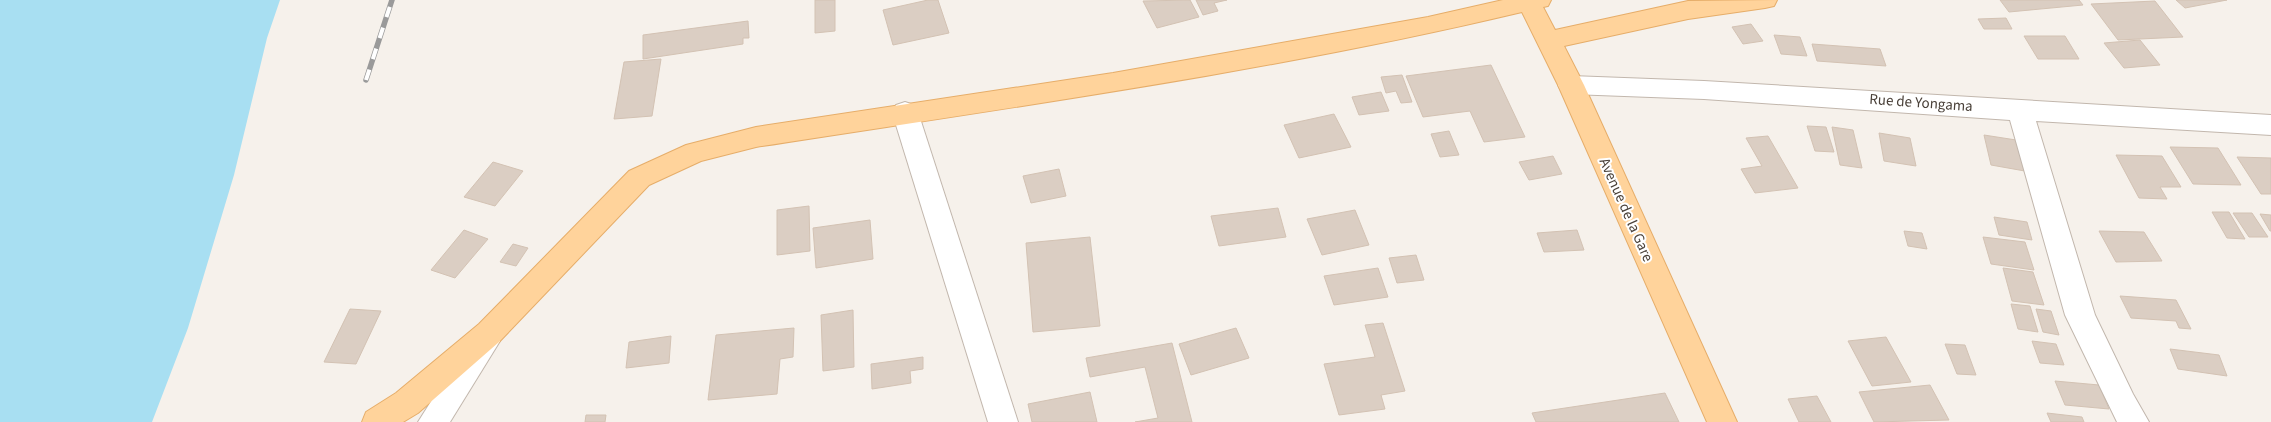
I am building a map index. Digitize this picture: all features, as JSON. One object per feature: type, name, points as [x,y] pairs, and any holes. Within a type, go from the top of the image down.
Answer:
[{"type":"main road","points":[[1547,41],[1688,10],[1765,0]]},
{"type":"main road","points":[[377,422],[407,403],[489,333],[640,178],[695,152],[756,137],[905,112],[1123,80],[1428,26],[1532,1]]},
{"type":"main road","name":"Avenue de la Gare","points":[[1532,1],[1547,41],[1571,85],[1722,422]]},
{"type":"street","name":"Rue de Yongama","points":[[1571,85],[1704,90],[1917,102],[2024,112],[2271,124]]},
{"type":"street","points":[[905,112],[1002,422]]},
{"type":"street","points":[[2024,112],[2023,122],[2080,315],[2122,404],[2134,422]]},
{"type":"street","points":[[433,422],[489,333]]},
{"type":"water","points":[[0,0],[280,0],[267,38],[234,175],[188,328],[152,422],[0,422]]},
{"type":"building","points":[[815,0],[835,0],[835,31],[815,33]]},
{"type":"building","points":[[928,0],[938,0],[949,33],[893,45],[883,10]]},
{"type":"building","points":[[1190,0],[1199,17],[1157,28],[1143,1]]},
{"type":"building","points":[[1196,0],[1227,0],[1214,3],[1218,11],[1203,15]]},
{"type":"building","points":[[2000,0],[2079,0],[2083,5],[2009,12]]},
{"type":"building","points":[[2176,0],[2227,0],[2185,8]]},
{"type":"building","points":[[2155,1],[2183,37],[2118,40],[2091,4]]},
{"type":"building","points":[[2006,18],[2012,29],[1984,29],[1978,19]]},
{"type":"building","points":[[748,21],[749,38],[743,38],[743,44],[643,59],[643,35]]},
{"type":"building","points":[[1751,24],[1763,41],[1743,44],[1732,27]]},
{"type":"building","points":[[1774,35],[1800,37],[1807,56],[1781,54]]},
{"type":"building","points":[[2024,36],[2065,36],[2079,59],[2038,59]]},
{"type":"building","points":[[2140,40],[2160,65],[2124,68],[2104,43]]},
{"type":"building","points":[[1812,44],[1880,49],[1886,66],[1817,61]]},
{"type":"building","points":[[661,59],[652,116],[614,119],[624,62]]},
{"type":"building","points":[[1491,65],[1525,137],[1484,142],[1470,111],[1423,117],[1406,76]]},
{"type":"building","points":[[1402,75],[1412,102],[1401,103],[1396,91],[1386,93],[1381,77]]},
{"type":"building","points":[[1381,92],[1389,111],[1359,115],[1352,97]]},
{"type":"building","points":[[1334,114],[1351,147],[1299,158],[1284,125]]},
{"type":"building","points":[[1807,126],[1826,127],[1834,152],[1815,151]]},
{"type":"building","points":[[1832,127],[1853,130],[1862,168],[1840,165]]},
{"type":"building","points":[[1449,131],[1459,155],[1440,157],[1431,134]]},
{"type":"building","points":[[1879,133],[1910,138],[1916,166],[1884,161]]},
{"type":"building","points":[[1984,135],[2029,142],[2036,173],[1991,165]]},
{"type":"building","points":[[1768,136],[1798,188],[1755,193],[1741,169],[1762,166],[1746,138]]},
{"type":"building","points":[[2170,147],[2218,148],[2241,185],[2193,184]]},
{"type":"building","points":[[2116,155],[2162,156],[2181,187],[2160,187],[2167,199],[2139,198]]},
{"type":"building","points":[[1553,156],[1562,174],[1529,180],[1519,162]]},
{"type":"building","points":[[2237,157],[2271,158],[2271,194],[2261,194]]},
{"type":"building","points":[[493,162],[523,171],[495,206],[464,197]]},
{"type":"building","points":[[1059,169],[1066,196],[1031,203],[1023,176]]},
{"type":"building","points":[[809,206],[810,251],[777,255],[777,210]]},
{"type":"building","points":[[1278,208],[1286,237],[1219,246],[1211,216]]},
{"type":"building","points":[[1355,210],[1369,245],[1322,255],[1307,219]]},
{"type":"building","points":[[2212,212],[2229,212],[2245,239],[2227,238]]},
{"type":"building","points":[[2233,213],[2252,213],[2268,237],[2249,237]]},
{"type":"building","points":[[2260,214],[2271,215],[2271,231],[2270,231]]},
{"type":"building","points":[[1994,217],[2027,222],[2032,240],[1999,235]]},
{"type":"building","points":[[870,220],[873,259],[816,268],[813,228]]},
{"type":"building","points":[[464,230],[488,239],[455,278],[431,270]]},
{"type":"building","points":[[1577,230],[1584,250],[1544,252],[1537,233]]},
{"type":"building","points":[[1904,231],[1922,233],[1927,249],[1908,246]]},
{"type":"building","points":[[2099,231],[2144,232],[2162,261],[2116,262]]},
{"type":"building","points":[[1090,237],[1100,326],[1033,332],[1026,243]]},
{"type":"building","points":[[1983,237],[2025,242],[2034,270],[1991,264]]},
{"type":"building","points":[[513,244],[528,248],[516,266],[500,262]]},
{"type":"building","points":[[1416,255],[1424,280],[1397,283],[1389,258]]},
{"type":"building","points":[[1378,268],[1388,297],[1334,305],[1324,276]]},
{"type":"building","points":[[2003,268],[2033,272],[2044,305],[2012,301]]},
{"type":"building","points":[[2120,296],[2176,300],[2191,329],[2179,328],[2176,321],[2131,318]]},
{"type":"building","points":[[2011,304],[2030,306],[2038,332],[2018,329]]},
{"type":"building","points":[[350,309],[381,311],[356,364],[324,362]]},
{"type":"building","points":[[2036,309],[2051,311],[2059,335],[2043,332]]},
{"type":"building","points":[[853,310],[854,367],[823,371],[821,315]]},
{"type":"building","points":[[1383,323],[1405,391],[1381,395],[1385,409],[1339,415],[1324,364],[1375,357],[1365,325]]},
{"type":"building","points":[[794,328],[793,357],[780,359],[777,394],[708,400],[716,335]]},
{"type":"building","points":[[1236,328],[1249,358],[1191,375],[1179,344]]},
{"type":"building","points":[[671,336],[669,363],[626,368],[629,342]]},
{"type":"building","points":[[1886,337],[1911,382],[1872,386],[1848,341]]},
{"type":"building","points":[[2032,341],[2056,344],[2064,365],[2040,363]]},
{"type":"building","points":[[1172,343],[1192,422],[1135,422],[1158,418],[1145,367],[1090,377],[1086,358]]},
{"type":"building","points":[[1945,344],[1965,345],[1976,375],[1957,374]]},
{"type":"building","points":[[2170,349],[2219,355],[2227,376],[2178,369]]},
{"type":"building","points":[[923,357],[923,369],[910,371],[911,383],[872,389],[871,364]]},
{"type":"building","points":[[2055,381],[2099,385],[2109,409],[2065,405]]},
{"type":"building","points":[[1930,385],[1949,420],[1874,422],[1859,392]]},
{"type":"building","points":[[1090,392],[1097,422],[1032,422],[1028,404]]},
{"type":"building","points":[[1665,393],[1679,422],[1536,422],[1532,413]]},
{"type":"building","points":[[1817,396],[1831,422],[1799,422],[1788,399]]},
{"type":"building","points":[[2047,413],[2082,417],[2084,422],[2051,422]]},
{"type":"building","points":[[586,415],[606,415],[605,422],[585,422]]},
{"type":"railway","points":[[366,80],[392,0]]}]
